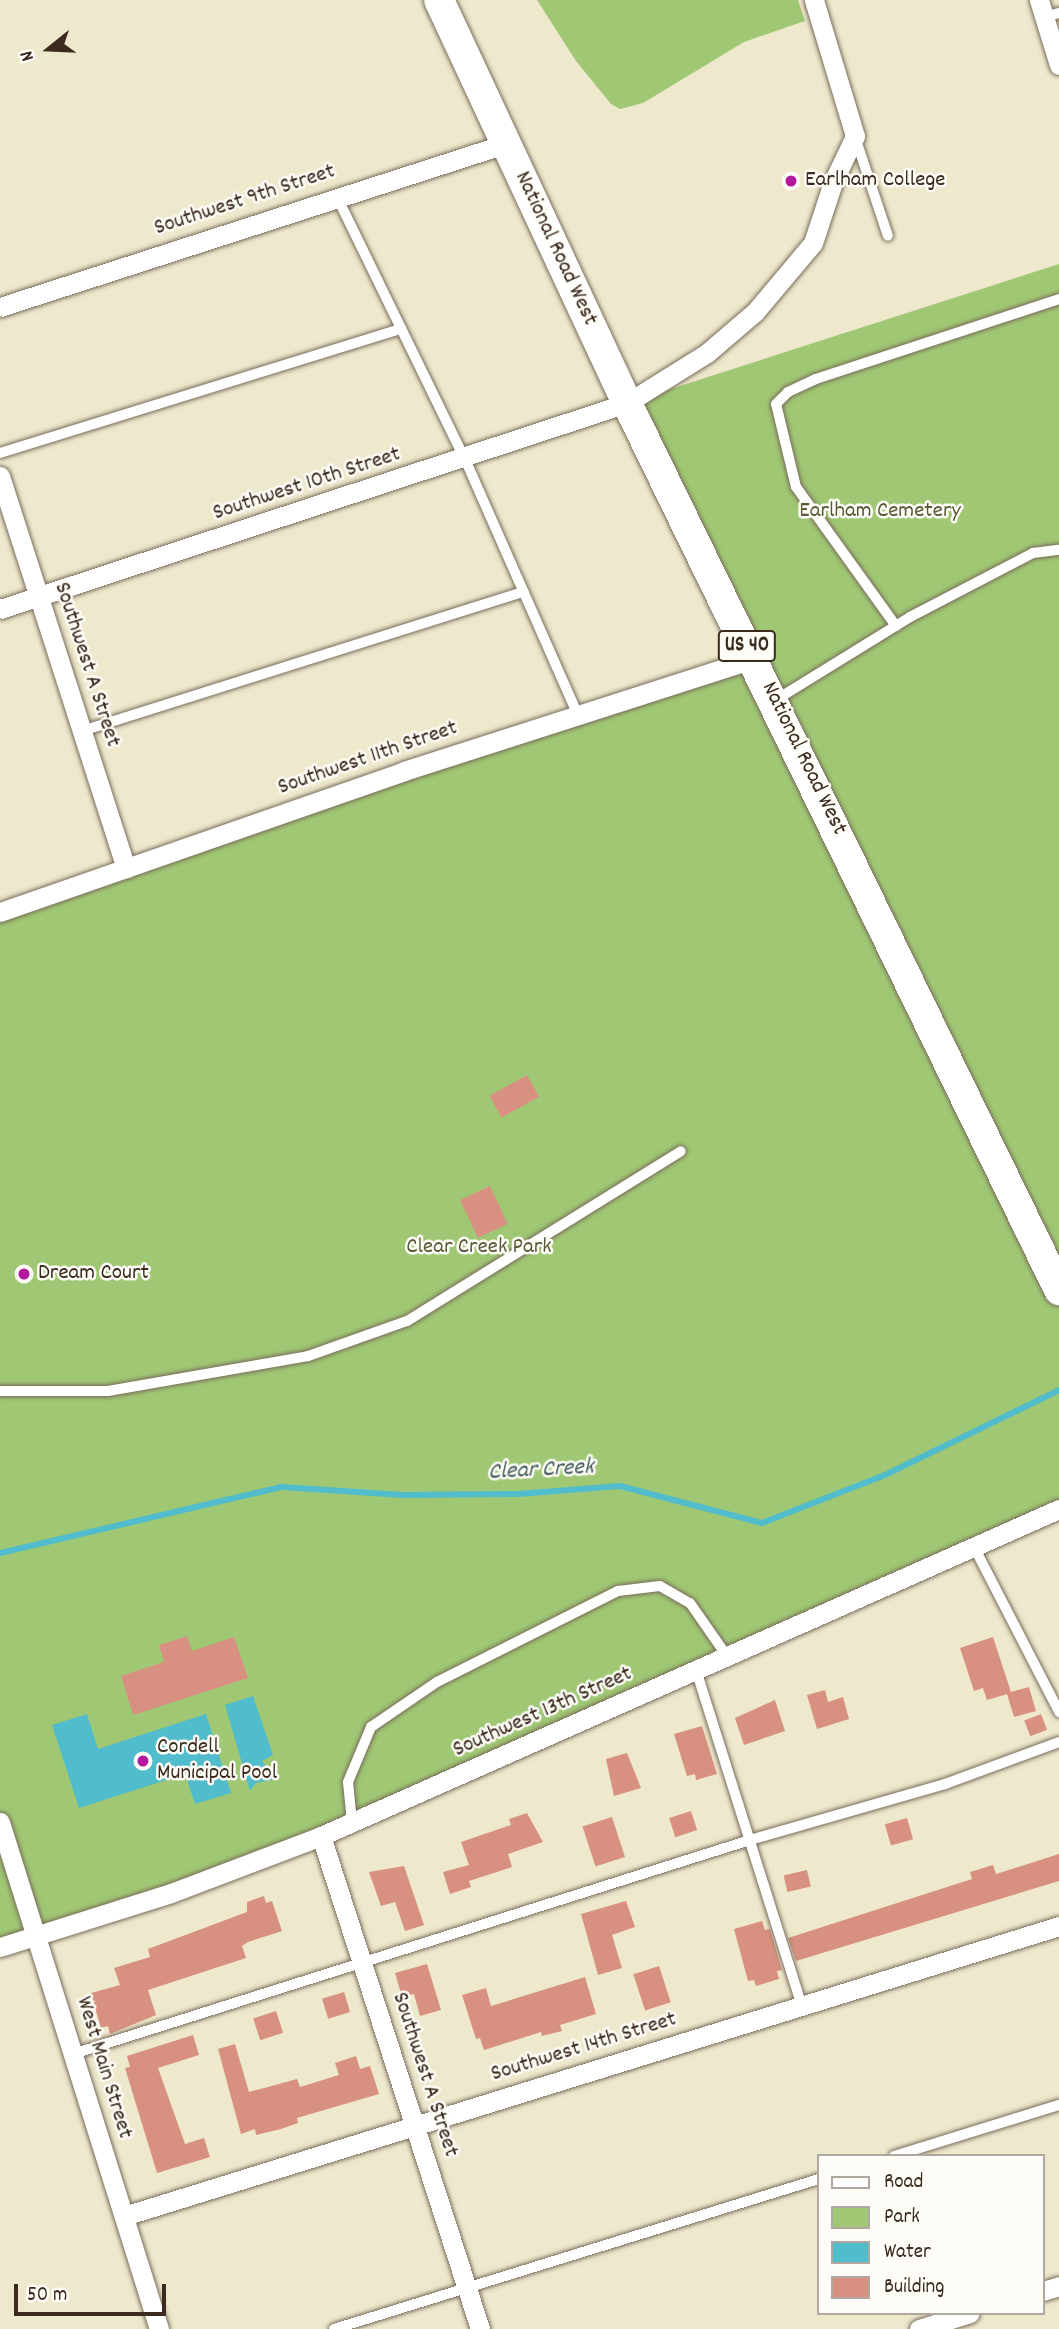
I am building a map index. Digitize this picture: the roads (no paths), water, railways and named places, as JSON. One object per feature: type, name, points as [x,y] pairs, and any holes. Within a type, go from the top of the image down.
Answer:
[{"type":"main road","name":"National Road West","points":[[439,0],[627,403],[1059,1290]]},
{"type":"street","points":[[814,0],[855,136]]},
{"type":"street","points":[[1047,10],[1059,65]]},
{"type":"street","name":"Southwest 10th Street","points":[[0,609],[465,459],[627,403],[707,354],[755,312],[813,243],[833,181],[855,136]]},
{"type":"street","name":"Southwest 9th Street","points":[[0,307],[505,144]]},
{"type":"street","name":"Southwest A Street","points":[[0,476],[126,869]]},
{"type":"street","name":"Southwest 11th Street","points":[[0,912],[578,715],[753,659]]},
{"type":"street","name":"Southwest 13th Street","points":[[0,1947],[171,1893],[321,1836],[1059,1509]]},
{"type":"street","name":"West Main Street","points":[[0,1822],[159,2329]]},
{"type":"street","name":"Southwest A Street","points":[[321,1836],[480,2329]]},
{"type":"street","name":"Southwest 14th Street","points":[[124,2216],[1059,1926]]},
{"type":"street","points":[[919,2329],[964,2315]]},
{"type":"lane","points":[[855,136],[888,236]]},
{"type":"lane","points":[[337,197],[465,459],[578,715]]},
{"type":"lane","points":[[896,626],[796,487],[776,404],[788,392],[816,379],[1059,299]]},
{"type":"lane","points":[[0,453],[401,329]]},
{"type":"lane","points":[[774,701],[896,626],[1033,553],[1059,550]]},
{"type":"lane","points":[[82,731],[524,592]]},
{"type":"lane","points":[[0,1391],[108,1391],[218,1374],[332,1347],[407,1321],[681,1151]]},
{"type":"lane","points":[[974,1547],[1059,1712]]},
{"type":"lane","points":[[352,1822],[348,1782],[371,1727],[437,1682],[618,1591],[660,1586],[690,1603],[727,1656]]},
{"type":"lane","points":[[696,1670],[802,2006]]},
{"type":"lane","points":[[73,2054],[363,1965],[750,1840],[945,1784],[1059,1742]]},
{"type":"lane","points":[[900,2154],[1059,2105]]},
{"type":"lane","points":[[334,2329],[818,2179]]},
{"type":"water","points":[[253,1696],[273,1755],[262,1761],[276,1779],[256,1783],[250,1791],[225,1705]]},
{"type":"water","name":"Cordell Municipal Pool","points":[[87,1714],[98,1749],[206,1714],[231,1793],[195,1804],[185,1774],[79,1808],[52,1725]]},
{"type":"waterway","name":"Clear Creek","points":[[0,1553],[282,1487],[403,1495],[518,1494],[620,1486],[762,1523],[885,1475],[1059,1390]]},
{"type":"place","name":"Earlham College","points":[[791,181]]},
{"type":"place","name":"Dream Court","points":[[24,1274]]},
{"type":"place","name":"Cordell Municipal Pool","points":[[143,1761]]},
{"type":"park label","name":"Earlham Cemetery","points":[[880,512]]},
{"type":"park label","name":"Clear Creek Park","points":[[479,1248]]}]
